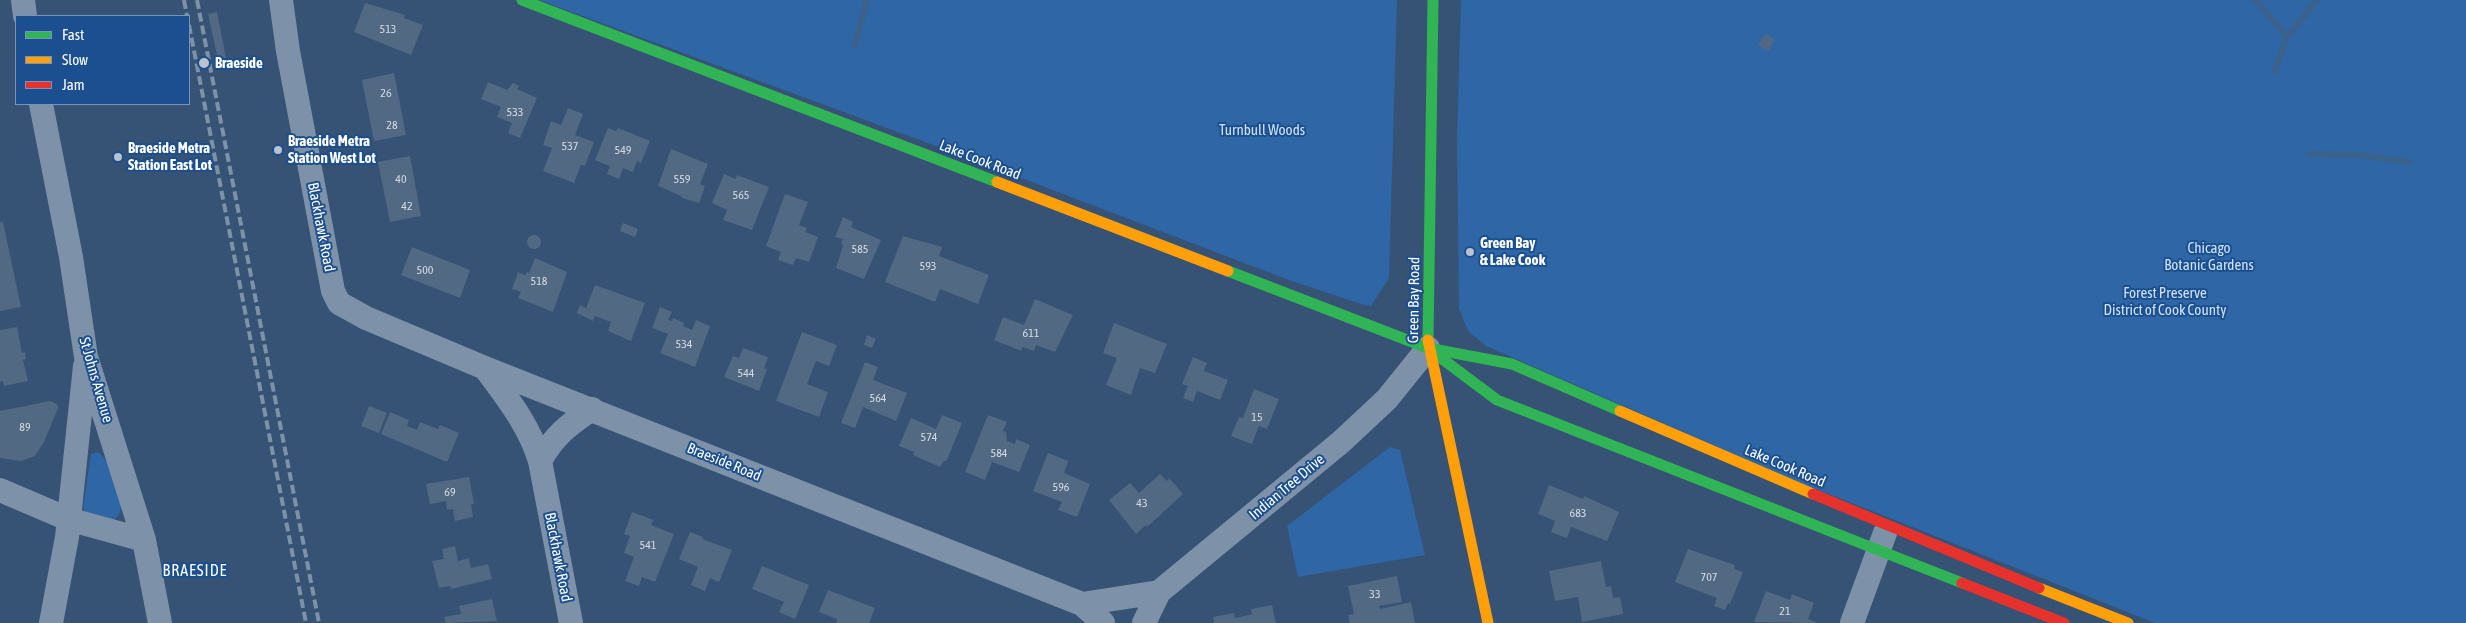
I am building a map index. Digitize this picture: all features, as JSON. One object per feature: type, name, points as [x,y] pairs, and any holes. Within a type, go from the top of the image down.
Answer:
[{"type":"main road","name":"Lake Cook Road","points":[[522,0],[1428,348],[1512,364],[1888,527],[2128,623]]},
{"type":"main road","name":"Green Bay Road","points":[[1433,0],[1428,348],[1488,623]]},
{"type":"main road","name":"Lake Cook Road","points":[[1428,348],[1497,400],[2064,623]]},
{"type":"street","points":[[23,0],[25,15]]},
{"type":"street","name":"Blackhawk Road","points":[[281,0],[288,51],[333,292],[339,303],[366,318]]},
{"type":"street","name":"St Johns Avenue","points":[[42,105],[86,357],[144,540],[160,623]]},
{"type":"street","name":"Braeside Road","points":[[366,318],[485,368],[1082,604],[1104,623]]},
{"type":"street","name":"Indian Tree Drive","points":[[1144,623],[1159,592],[1341,442],[1387,399],[1428,348]]},
{"type":"street","points":[[51,623],[67,538],[86,357]]},
{"type":"street","name":"Blackhawk Road","points":[[485,368],[520,416],[535,444],[540,461],[571,623]]},
{"type":"street","points":[[540,461],[552,441],[570,424],[592,410]]},
{"type":"street","points":[[0,490],[68,519],[144,540]]},
{"type":"street","points":[[1852,623],[1888,527]]},
{"type":"street","points":[[1082,604],[1159,592]]},
{"type":"green space","name":"Turnbull Woods","points":[[539,0],[1397,0],[1389,278],[1371,306],[1361,304],[1289,280],[966,157]]},
{"type":"green space","name":"Forest Preserve District of Cook County","points":[[1461,0],[2466,0],[2466,623],[2155,623],[1801,483],[1486,346],[1468,331],[1459,309],[1457,140]]},
{"type":"green space","points":[[1390,447],[1400,450],[1425,555],[1298,577],[1287,526]]},
{"type":"green space","points":[[97,452],[102,455],[111,470],[120,498],[119,514],[108,522],[92,517],[83,509],[91,454]]},
{"type":"building","points":[[365,3],[405,15],[404,18],[423,25],[411,55],[354,32]]},
{"type":"building","points":[[217,12],[226,58],[218,60],[208,14]]},
{"type":"building","points":[[1765,34],[1775,40],[1768,51],[1758,45]]},
{"type":"building","points":[[394,73],[406,135],[374,141],[362,80]]},
{"type":"building","points":[[488,82],[507,90],[513,83],[519,86],[517,89],[537,98],[520,138],[508,133],[512,123],[497,117],[501,107],[481,99]]},
{"type":"building","points":[[568,108],[583,114],[575,135],[594,142],[585,166],[581,165],[574,183],[543,171],[552,148],[543,145],[551,121],[561,125]]},
{"type":"building","points":[[608,128],[616,131],[618,128],[650,141],[641,163],[637,161],[633,172],[623,168],[619,179],[607,174],[610,166],[595,160]]},
{"type":"building","points":[[671,149],[708,164],[700,184],[705,186],[699,203],[682,198],[658,186]]},
{"type":"building","points":[[410,156],[421,216],[390,222],[378,162]]},
{"type":"building","points":[[724,174],[735,179],[737,175],[769,187],[752,230],[723,220],[727,210],[712,203]]},
{"type":"building","points":[[785,194],[808,202],[799,225],[807,228],[805,232],[818,237],[809,262],[796,258],[793,265],[778,260],[781,252],[766,246]]},
{"type":"building","points":[[843,217],[853,222],[851,227],[881,240],[864,279],[836,268],[843,239],[835,237]]},
{"type":"building","points":[[0,222],[3,222],[21,307],[0,311]]},
{"type":"building","points":[[623,223],[638,229],[635,237],[620,231]]},
{"type":"building","points":[[534,235],[539,237],[541,242],[539,247],[534,249],[529,247],[527,242],[529,237]]},
{"type":"building","points":[[903,236],[942,247],[939,256],[989,275],[978,304],[940,289],[935,302],[885,282]]},
{"type":"building","points":[[412,247],[470,270],[460,298],[401,275]]},
{"type":"building","points":[[535,258],[567,272],[553,312],[518,298],[521,292],[512,289],[518,272],[525,275],[527,272],[529,273]]},
{"type":"building","points":[[595,285],[645,303],[631,341],[608,331],[611,322],[595,316],[593,321],[577,313],[580,305],[586,308]]},
{"type":"building","points":[[1035,299],[1073,315],[1055,352],[1036,345],[1034,351],[1023,347],[1021,351],[994,340],[1003,317],[1024,325]]},
{"type":"building","points":[[660,307],[672,312],[668,320],[672,321],[673,318],[684,323],[683,326],[692,330],[696,320],[710,326],[695,367],[660,353],[668,334],[652,328]]},
{"type":"building","points":[[1114,323],[1167,344],[1155,373],[1140,368],[1131,395],[1106,385],[1117,358],[1103,353]]},
{"type":"building","points":[[17,327],[22,353],[25,352],[26,359],[23,360],[28,381],[4,386],[3,381],[0,382],[0,330]]},
{"type":"building","points":[[802,332],[837,345],[829,366],[816,361],[807,384],[828,392],[819,417],[776,401]]},
{"type":"building","points":[[867,335],[876,339],[872,348],[864,345]]},
{"type":"building","points":[[743,348],[768,357],[764,368],[767,369],[759,391],[724,377],[733,356],[739,358]]},
{"type":"building","points":[[1193,357],[1207,363],[1204,371],[1228,380],[1220,400],[1197,391],[1193,402],[1183,398],[1188,386],[1182,384]]},
{"type":"building","points":[[865,362],[878,367],[873,380],[907,393],[896,421],[863,407],[855,428],[841,423]]},
{"type":"building","points":[[1254,389],[1279,399],[1267,429],[1259,426],[1252,444],[1231,436],[1239,417],[1243,418]]},
{"type":"building","points":[[50,401],[57,404],[58,408],[44,442],[35,456],[21,461],[0,458],[0,411]]},
{"type":"building","points":[[369,406],[387,413],[379,433],[361,426]]},
{"type":"building","points":[[390,412],[409,420],[407,426],[417,430],[420,422],[438,429],[440,425],[459,433],[447,462],[381,434]]},
{"type":"building","points":[[942,415],[962,423],[947,460],[940,467],[913,455],[914,452],[899,446],[911,418],[936,429]]},
{"type":"building","points":[[988,415],[1007,422],[1003,431],[1006,432],[1007,441],[1015,444],[1016,439],[1030,445],[1019,472],[992,462],[985,480],[965,472]]},
{"type":"building","points":[[1048,453],[1068,461],[1064,473],[1090,484],[1077,517],[1058,510],[1062,502],[1033,491]]},
{"type":"building","points":[[1160,474],[1167,481],[1169,478],[1183,494],[1147,527],[1146,525],[1136,534],[1109,500],[1130,483],[1139,493]]},
{"type":"building","points":[[469,477],[474,504],[471,504],[473,517],[455,521],[453,509],[447,510],[446,501],[430,504],[426,484]]},
{"type":"building","points":[[1549,485],[1583,499],[1584,496],[1619,512],[1607,541],[1571,527],[1567,538],[1551,532],[1555,521],[1538,514]]},
{"type":"building","points":[[632,512],[653,520],[651,525],[674,534],[655,582],[642,577],[639,586],[625,581],[634,557],[624,553],[630,536],[624,534]]},
{"type":"building","points":[[690,532],[703,537],[702,539],[732,550],[719,582],[710,578],[705,591],[691,585],[698,567],[679,559]]},
{"type":"building","points":[[455,546],[458,561],[469,558],[471,568],[488,564],[492,579],[451,589],[450,586],[439,588],[432,561],[444,559],[442,549]]},
{"type":"building","points":[[1688,549],[1735,565],[1734,569],[1743,572],[1730,604],[1728,603],[1725,610],[1714,606],[1717,598],[1675,582]]},
{"type":"building","points":[[1601,561],[1606,587],[1611,586],[1613,598],[1620,597],[1623,614],[1582,622],[1578,597],[1555,601],[1549,571]]},
{"type":"building","points":[[762,566],[809,585],[795,619],[779,612],[784,602],[752,589]]},
{"type":"building","points":[[1397,576],[1402,602],[1379,606],[1380,609],[1411,602],[1415,623],[1350,623],[1348,615],[1354,614],[1348,586]]},
{"type":"building","points":[[828,590],[875,608],[869,623],[836,623],[837,619],[819,612]]},
{"type":"building","points":[[1766,591],[1790,600],[1792,594],[1814,603],[1808,619],[1817,623],[1754,622]]},
{"type":"building","points":[[492,599],[497,621],[446,623],[444,617],[461,614],[459,606]]},
{"type":"building","points":[[1272,605],[1276,623],[1214,623],[1213,617],[1234,613],[1235,618],[1240,617],[1252,614],[1251,609]]},
{"type":"waterway","points":[[855,45],[867,0]]},
{"type":"waterway","points":[[2254,0],[2258,2],[2287,37],[2275,71]]},
{"type":"waterway","points":[[2287,37],[2317,0]]},
{"type":"waterway","points":[[2310,154],[2361,155],[2409,162]]},
{"type":"railway","points":[[184,0],[187,15]]},
{"type":"railway","points":[[197,0],[319,623]]},
{"type":"railway","points":[[190,30],[306,623]]},
{"type":"traffic: fast","points":[[522,0],[997,182]]},
{"type":"traffic: fast","points":[[1428,340],[1433,0]]},
{"type":"traffic: fast","points":[[1228,271],[1428,348],[1512,364],[1620,411]]},
{"type":"traffic: fast","points":[[1433,352],[1497,400],[1962,583]]},
{"type":"traffic: slow","points":[[997,182],[1228,271]]},
{"type":"traffic: slow","points":[[1428,340],[1488,623]]},
{"type":"traffic: slow","points":[[1620,411],[1813,494]]},
{"type":"traffic: slow","points":[[2039,588],[2128,623]]},
{"type":"traffic: jam","points":[[1813,494],[2039,588]]},
{"type":"traffic: jam","points":[[1962,583],[2064,623]]},
{"type":"place","name":"Braeside","points":[[204,63]]},
{"type":"place","name":"Braeside Metra Station West Lot","points":[[278,150]]},
{"type":"place","name":"Braeside Metra Station East Lot","points":[[118,157]]},
{"type":"place","name":"Green Bay & Lake Cook","points":[[1470,252]]},
{"type":"district","name":"BRAESIDE","points":[[195,571]]},
{"type":"park label","name":"Chicago Botanic Gardens","points":[[2209,256]]}]
